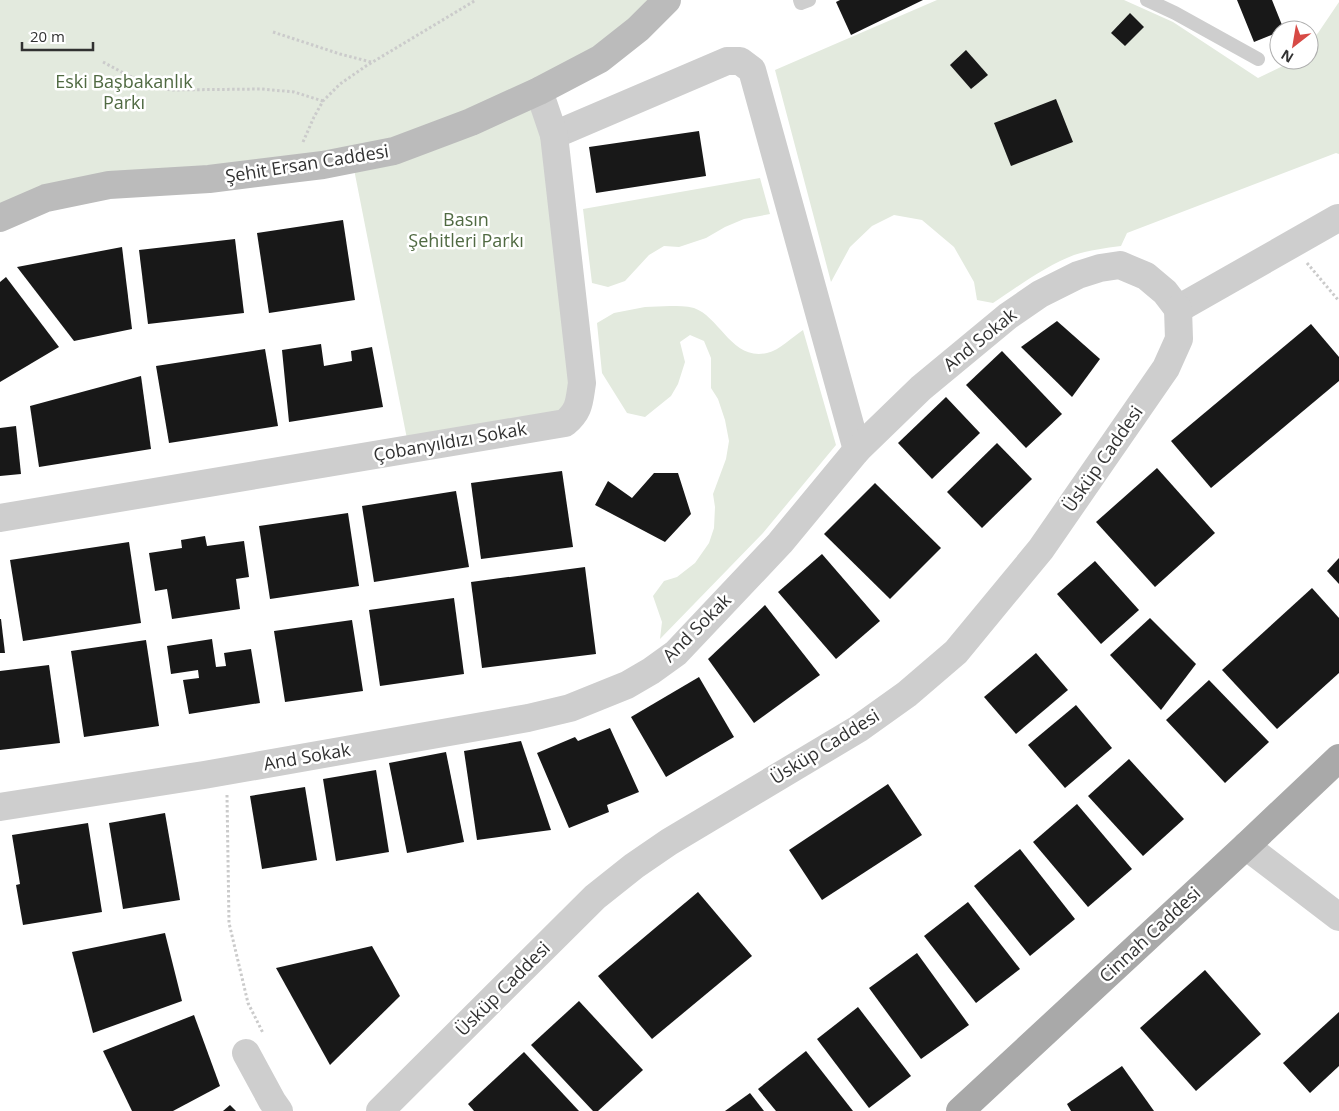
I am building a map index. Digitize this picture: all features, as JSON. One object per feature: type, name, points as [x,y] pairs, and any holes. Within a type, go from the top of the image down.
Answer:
[{"type":"main road","name":"Şehit Ersan Caddesi","points":[[0,218],[46,198],[108,185],[209,179],[324,165],[394,151],[471,122],[540,91],[600,59],[638,29],[667,0]]},
{"type":"main road","name":"Cinnah Caddesi","points":[[960,1111],[1339,758]]},
{"type":"street","points":[[554,135],[727,61],[740,61],[752,70],[857,450]]},
{"type":"street","name":"Çobanyıldızı Sokak","points":[[0,518],[564,423],[574,415],[578,406],[582,383],[554,135],[540,91]]},
{"type":"street","points":[[1178,309],[1338,218]]},
{"type":"street","name":"And Sokak","points":[[0,807],[226,771],[528,718],[570,708],[627,686],[652,671],[676,653],[780,543],[857,450],[921,388],[1008,316],[1040,294],[1078,275],[1100,268],[1120,265],[1146,276],[1165,292],[1178,309]]},
{"type":"street","name":"Üsküp Caddesi","points":[[380,1111],[603,891],[634,866],[669,842],[858,729],[907,694],[956,652],[1041,548],[1166,368],[1180,339],[1178,309]]},
{"type":"street","points":[[1246,846],[1339,917]]},
{"type":"street","points":[[256,1046],[272,1101],[279,1111]]},
{"type":"lane","points":[[800,0],[801,3],[809,0]]},
{"type":"lane","points":[[1147,0],[1175,13],[1258,59]]},
{"type":"path","points":[[290,169],[323,101],[340,84],[371,62],[476,0]]},
{"type":"path","points":[[273,32],[371,62]]},
{"type":"path","points":[[103,62],[129,76],[170,90],[262,89],[294,92],[323,101]]},
{"type":"path","points":[[1292,245],[1339,301]]},
{"type":"path","points":[[226,771],[229,923],[256,1046]]},
{"type":"green space","points":[[0,0],[667,0],[540,91],[578,406],[409,449],[352,159],[209,179],[0,218]]},
{"type":"green space","points":[[937,0],[1124,0],[1173,22],[1258,78],[1275,70],[1319,70],[1319,32],[1339,2],[1339,154],[1336,153],[1127,233],[1121,246],[1103,248],[1064,259],[1032,277],[993,303],[977,300],[974,282],[954,247],[922,220],[894,215],[872,226],[850,247],[831,282],[775,70]]},
{"type":"green space","points":[[760,178],[770,214],[744,219],[706,238],[679,247],[664,246],[649,255],[625,281],[608,287],[592,283],[583,209]]},
{"type":"green space","points":[[645,307],[691,307],[703,313],[735,345],[744,351],[755,354],[767,353],[777,349],[803,330],[836,445],[763,533],[660,639],[662,622],[653,596],[664,581],[677,577],[695,563],[709,543],[714,528],[715,507],[713,494],[726,459],[729,441],[725,420],[718,399],[711,388],[711,358],[704,341],[690,335],[680,342],[685,362],[678,384],[671,396],[645,417],[627,413],[602,373],[597,323],[614,313]]},
{"type":"building","points":[[840,0],[923,0],[851,35],[836,2]]},
{"type":"building","points":[[1237,0],[1272,0],[1280,20],[1269,20],[1269,36],[1254,42]]},
{"type":"building","points":[[1130,13],[1144,27],[1125,46],[1111,33]]},
{"type":"building","points":[[966,50],[988,75],[971,89],[950,65]]},
{"type":"building","points":[[1056,99],[1073,142],[1011,166],[994,123]]},
{"type":"building","points":[[699,131],[706,176],[596,193],[589,147]]},
{"type":"building","points":[[343,220],[355,300],[269,313],[257,233]]},
{"type":"building","points":[[235,239],[244,313],[148,324],[139,250]]},
{"type":"building","points":[[122,247],[132,329],[74,341],[17,267]]},
{"type":"building","points":[[6,277],[59,347],[0,382],[0,282]]},
{"type":"building","points":[[1057,321],[1100,359],[1072,397],[1021,347]]},
{"type":"building","points":[[1311,324],[1339,357],[1339,381],[1211,488],[1171,441]]},
{"type":"building","points":[[321,344],[324,366],[352,361],[351,351],[372,347],[383,407],[289,422],[282,350]]},
{"type":"building","points":[[265,349],[278,426],[169,443],[156,366]]},
{"type":"building","points":[[1002,351],[1062,414],[1026,448],[966,385]]},
{"type":"building","points":[[141,376],[151,449],[39,467],[30,406]]},
{"type":"building","points":[[946,397],[980,433],[932,479],[898,443]]},
{"type":"building","points":[[16,426],[21,474],[0,476],[0,428]]},
{"type":"building","points":[[997,443],[1032,479],[982,528],[947,492]]},
{"type":"building","points":[[1157,468],[1215,533],[1155,587],[1096,522]]},
{"type":"building","points":[[562,471],[573,547],[481,559],[471,483]]},
{"type":"building","points":[[654,473],[678,473],[691,514],[665,542],[595,505],[608,481],[632,498]]},
{"type":"building","points":[[875,483],[941,548],[890,599],[824,534]]},
{"type":"building","points":[[456,491],[469,567],[374,582],[362,506]]},
{"type":"building","points":[[348,513],[359,586],[270,599],[259,526]]},
{"type":"building","points":[[205,536],[207,546],[244,541],[249,577],[236,579],[240,609],[172,619],[167,589],[155,591],[149,553],[182,548],[181,540]]},
{"type":"building","points":[[129,542],[141,623],[23,641],[10,560]]},
{"type":"building","points":[[822,554],[880,621],[836,659],[778,592]]},
{"type":"building","points":[[1339,558],[1339,584],[1327,571]]},
{"type":"building","points":[[1095,561],[1139,610],[1101,644],[1057,594]]},
{"type":"building","points":[[585,567],[596,654],[482,668],[471,582]]},
{"type":"building","points":[[1312,588],[1339,618],[1339,673],[1277,729],[1222,670]]},
{"type":"building","points":[[454,598],[464,674],[380,686],[369,610]]},
{"type":"building","points":[[765,605],[820,675],[754,723],[708,659]]},
{"type":"building","points":[[1150,618],[1196,664],[1161,710],[1110,655]]},
{"type":"building","points":[[1,619],[5,653],[0,653]]},
{"type":"building","points":[[352,620],[363,691],[285,702],[274,631]]},
{"type":"building","points":[[212,639],[216,667],[226,666],[224,653],[251,649],[260,703],[189,714],[183,680],[199,678],[198,670],[171,674],[167,646]]},
{"type":"building","points":[[146,640],[159,726],[84,737],[71,651]]},
{"type":"building","points":[[1036,653],[1068,690],[1016,734],[984,697]]},
{"type":"building","points":[[49,665],[60,743],[0,750],[0,671]]},
{"type":"building","points":[[699,677],[734,737],[666,777],[631,717]]},
{"type":"building","points":[[1209,680],[1269,742],[1225,783],[1166,720]]},
{"type":"building","points":[[1076,705],[1112,748],[1065,788],[1028,745]]},
{"type":"building","points":[[610,728],[639,792],[607,805],[609,812],[569,828],[537,753],[575,737],[578,741]]},
{"type":"building","points":[[521,741],[551,830],[477,840],[464,751]]},
{"type":"building","points":[[446,752],[464,842],[407,853],[389,763]]},
{"type":"building","points":[[1129,759],[1184,819],[1143,856],[1088,796]]},
{"type":"building","points":[[376,770],[389,852],[336,861],[323,779]]},
{"type":"building","points":[[888,784],[922,835],[822,900],[789,850]]},
{"type":"building","points":[[305,787],[317,860],[262,869],[250,796]]},
{"type":"building","points":[[1077,804],[1132,869],[1088,907],[1033,842]]},
{"type":"building","points":[[165,813],[180,900],[123,909],[109,823]]},
{"type":"building","points":[[88,823],[102,912],[23,925],[16,885],[20,884],[12,835]]},
{"type":"building","points":[[1020,849],[1075,919],[1030,956],[974,886]]},
{"type":"building","points":[[698,892],[752,956],[652,1039],[598,976]]},
{"type":"building","points":[[968,902],[1020,969],[976,1003],[924,936]]},
{"type":"building","points":[[165,933],[182,1001],[93,1033],[72,952]]},
{"type":"building","points":[[372,946],[400,996],[330,1065],[276,968]]},
{"type":"building","points":[[917,953],[969,1025],[921,1059],[869,988]]},
{"type":"building","points":[[1205,970],[1261,1034],[1196,1091],[1140,1028]]},
{"type":"building","points":[[579,1001],[643,1070],[598,1111],[593,1111],[531,1045]]},
{"type":"building","points":[[858,1007],[911,1076],[869,1108],[817,1039]]},
{"type":"building","points":[[1339,1012],[1339,1066],[1310,1093],[1283,1063]]},
{"type":"building","points":[[194,1015],[220,1086],[173,1111],[132,1111],[103,1051]]},
{"type":"building","points":[[806,1051],[853,1111],[776,1111],[758,1089]]},
{"type":"building","points":[[524,1052],[579,1111],[474,1111],[468,1104]]},
{"type":"building","points":[[1122,1066],[1154,1111],[1071,1111],[1067,1104]]},
{"type":"building","points":[[750,1093],[764,1111],[725,1111]]},
{"type":"building","points":[[230,1105],[236,1111],[223,1111]]},
{"type":"park label","name":"Eski Başbakanlık Parkı","points":[[124,92]]},
{"type":"park label","name":"Basın Şehitleri Parkı","points":[[466,230]]}]
